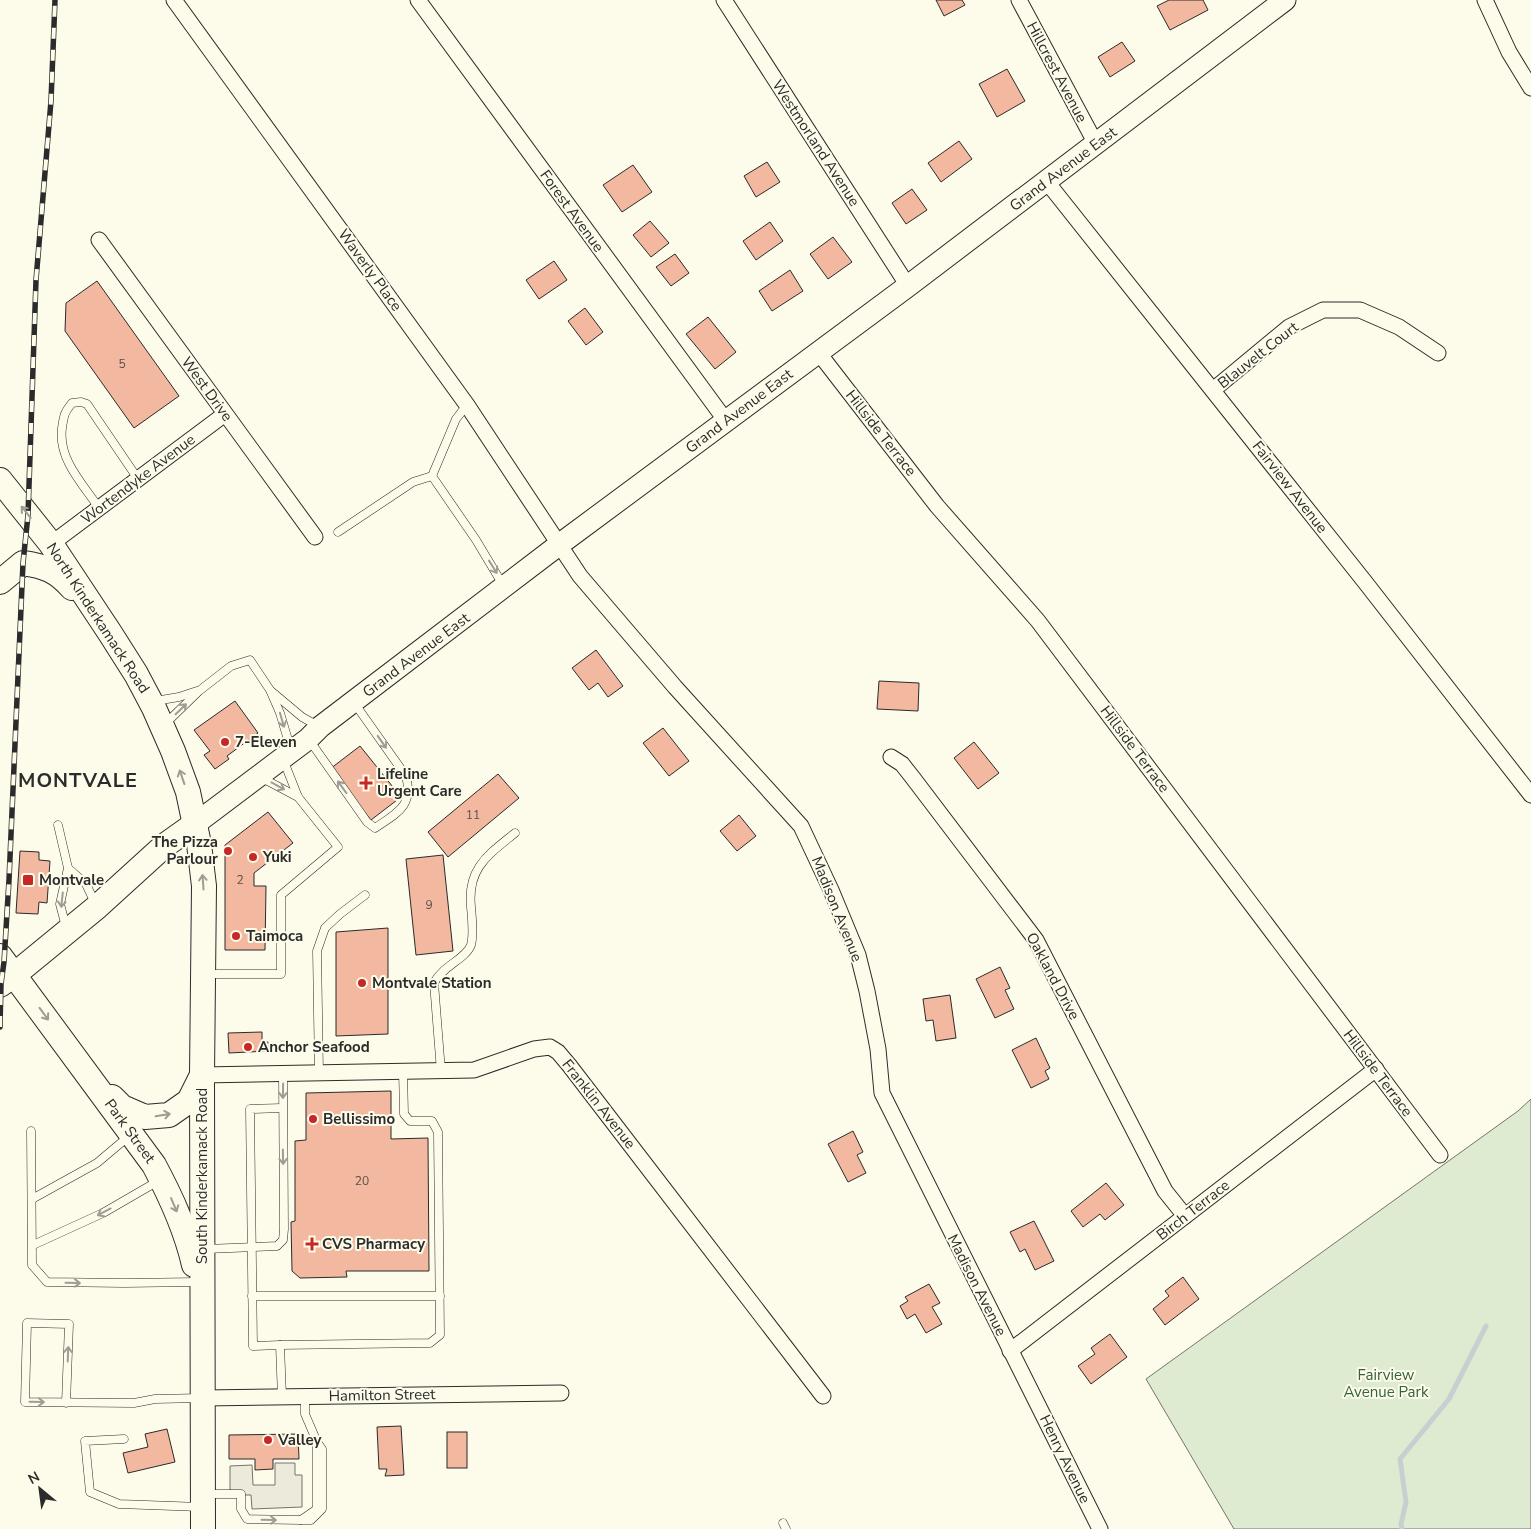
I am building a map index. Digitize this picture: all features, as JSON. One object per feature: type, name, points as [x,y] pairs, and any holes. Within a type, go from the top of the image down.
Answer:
[{"type":"main road","name":"Grand Avenue East","points":[[194,824],[287,755],[560,544],[908,286],[1285,0]]},
{"type":"main road","name":"North Kinderkamack Road","points":[[0,480],[51,544],[110,633],[151,702],[174,751],[188,792],[194,824]]},
{"type":"main road","points":[[0,582],[51,544]]},
{"type":"main road","points":[[23,563],[42,566],[62,577],[110,633]]},
{"type":"main road","points":[[7,980],[97,907],[164,846],[194,824]]},
{"type":"main road","name":"South Kinderkamack Road","points":[[194,824],[199,844],[204,886],[202,1075],[203,1510]]},
{"type":"main road","name":"Park Street","points":[[0,956],[7,980],[92,1079],[154,1165],[184,1230],[198,1282],[202,1308]]},
{"type":"main road","points":[[92,1079],[122,1107],[145,1117],[169,1115],[189,1101],[202,1075]]},
{"type":"street","name":"Waverly Place","points":[[174,0],[467,405],[560,544]]},
{"type":"street","name":"Forest Avenue","points":[[418,0],[726,421]]},
{"type":"street","name":"Westmorland Avenue","points":[[724,0],[908,286]]},
{"type":"street","name":"Hillcrest Avenue","points":[[1019,0],[1096,144]]},
{"type":"street","points":[[1485,0],[1509,52],[1531,88]]},
{"type":"street","name":"Fairview Avenue","points":[[1046,182],[1371,589],[1531,795]]},
{"type":"street","name":"West Drive","points":[[98,240],[315,537]]},
{"type":"street","name":"Blauvelt Court","points":[[1213,390],[1289,327],[1323,310],[1360,310],[1399,327],[1438,353]]},
{"type":"street","name":"Hillside Terrace","points":[[818,352],[937,506],[1038,621],[1440,1156]]},
{"type":"street","name":"Wortendyke Avenue","points":[[51,544],[225,414]]},
{"type":"street","name":"Madison Avenue","points":[[560,544],[580,576],[675,687],[801,826],[831,890],[858,955],[878,1049],[882,1093],[1030,1389]]},
{"type":"street","name":"Oakland Drive","points":[[891,757],[902,764],[1036,940],[1166,1190],[1185,1216]]},
{"type":"street","name":"Franklin Avenue","points":[[202,1075],[474,1070],[534,1049],[550,1047],[558,1052],[823,1396]]},
{"type":"street","name":"Birch Terrace","points":[[1010,1351],[1376,1069]]},
{"type":"street","name":"Henry Avenue","points":[[1030,1389],[1100,1529]]},
{"type":"street","name":"Hamilton Street","points":[[203,1398],[561,1393]]},
{"type":"lane","points":[[99,508],[63,452],[61,435],[64,412],[72,403],[81,402],[87,404],[138,479]]},
{"type":"lane","points":[[338,532],[413,482],[432,476],[456,419],[467,405]]},
{"type":"lane","points":[[432,476],[476,540],[504,588]]},
{"type":"lane","points":[[163,727],[199,691],[231,666],[250,660],[270,690],[280,713],[287,755],[298,797]]},
{"type":"lane","points":[[270,690],[302,717],[314,733],[367,822],[375,828],[403,808],[408,798],[409,787],[406,776],[354,702]]},
{"type":"lane","points":[[151,702],[178,698],[199,691]]},
{"type":"lane","points":[[203,974],[281,974],[281,896],[338,847],[298,797],[258,775]]},
{"type":"lane","points":[[58,825],[68,868],[60,904],[68,931]]},
{"type":"lane","points":[[441,1071],[434,983],[444,968],[465,954],[470,947],[472,918],[470,893],[476,869],[516,833]]},
{"type":"lane","points":[[68,868],[86,884],[97,907]]},
{"type":"lane","points":[[319,1073],[317,951],[326,928],[340,914],[365,895]]},
{"type":"lane","points":[[282,1108],[250,1109],[250,1247],[253,1346],[430,1342],[440,1335],[438,1132],[432,1121],[410,1121],[404,1114],[403,1071]]},
{"type":"lane","points":[[202,1250],[277,1246],[283,1240],[283,1074]]},
{"type":"lane","points":[[32,1131],[32,1265],[47,1282],[124,1284],[198,1282]]},
{"type":"lane","points":[[32,1199],[97,1163],[132,1133]]},
{"type":"lane","points":[[33,1245],[103,1213],[162,1179]]},
{"type":"lane","points":[[252,1296],[440,1296]]},
{"type":"lane","points":[[66,1403],[68,1324],[27,1323],[25,1402],[66,1403],[134,1403],[155,1399],[203,1398]]},
{"type":"lane","points":[[280,1345],[282,1397]]},
{"type":"lane","points":[[124,1439],[85,1441],[90,1492],[119,1504],[203,1510],[241,1494],[241,1510],[247,1519],[301,1520],[316,1509],[317,1442],[305,1414],[306,1396]]},
{"type":"green space","name":"Fairview Avenue Park","points":[[1531,1099],[1531,1529],[1234,1529],[1146,1379],[1518,1111]]},
{"type":"shaded area","points":[[275,1463],[295,1463],[295,1475],[302,1475],[302,1507],[252,1509],[251,1495],[230,1495],[230,1466],[252,1465],[253,1485],[275,1485]]},
{"type":"building","points":[[936,0],[962,0],[965,5],[944,16]]},
{"type":"building","points":[[1169,0],[1203,0],[1208,10],[1170,30],[1157,6]]},
{"type":"building","points":[[1122,42],[1135,61],[1110,77],[1098,57]]},
{"type":"building","points":[[1007,69],[1025,101],[997,117],[979,84]]},
{"type":"building","points":[[959,141],[972,159],[941,182],[928,163]]},
{"type":"building","points":[[767,162],[780,182],[756,197],[744,176]]},
{"type":"building","points":[[633,165],[652,192],[622,212],[603,185]]},
{"type":"building","points":[[912,189],[927,210],[906,224],[892,203]]},
{"type":"building","points":[[650,221],[669,243],[651,257],[633,235]]},
{"type":"building","points":[[770,222],[783,241],[756,260],[743,241]]},
{"type":"building","points":[[833,237],[852,262],[828,279],[810,254]]},
{"type":"building","points":[[675,254],[689,273],[671,286],[656,267]]},
{"type":"building","points":[[554,261],[567,280],[539,299],[526,280]]},
{"type":"building","points":[[790,270],[803,291],[772,311],[759,291]]},
{"type":"building","points":[[97,281],[179,396],[134,428],[65,331],[66,303]]},
{"type":"building","points":[[585,308],[603,332],[586,345],[568,321]]},
{"type":"building","points":[[708,317],[736,352],[715,369],[686,334]]},
{"type":"building","points":[[596,650],[623,686],[608,697],[598,683],[589,690],[572,668]]},
{"type":"building","points":[[879,681],[919,683],[918,711],[877,709]]},
{"type":"building","name":"7-Eleven","points":[[235,701],[258,733],[227,756],[229,759],[215,769],[204,755],[210,751],[194,730]]},
{"type":"building","points":[[663,728],[689,761],[669,776],[643,743]]},
{"type":"building","points":[[974,742],[999,773],[978,789],[954,758]]},
{"type":"building","name":"Lifeline Urgent Care","points":[[360,746],[401,797],[371,820],[330,769]]},
{"type":"building","points":[[498,774],[519,798],[448,857],[428,832]]},
{"type":"building","points":[[268,812],[293,843],[254,873],[254,886],[266,886],[265,950],[225,950],[225,845]]},
{"type":"building","points":[[739,815],[756,836],[737,851],[720,831]]},
{"type":"building","points":[[20,851],[39,852],[39,860],[50,861],[47,903],[39,902],[38,914],[16,913]]},
{"type":"building","points":[[443,855],[453,951],[416,955],[406,859]]},
{"type":"building","name":"Montvale Station","points":[[388,928],[388,1034],[336,1036],[336,932]]},
{"type":"building","points":[[1000,967],[1010,988],[1005,990],[1014,1009],[995,1018],[976,979]]},
{"type":"building","points":[[950,995],[956,1038],[936,1041],[933,1020],[926,1021],[923,999]]},
{"type":"building","name":"Anchor Seafood","points":[[262,1032],[262,1042],[268,1042],[268,1051],[229,1053],[228,1033]]},
{"type":"building","points":[[1036,1038],[1050,1068],[1045,1071],[1049,1079],[1031,1088],[1012,1050]]},
{"type":"building","name":"CVS Pharmacy","points":[[391,1091],[391,1139],[428,1138],[429,1271],[346,1271],[347,1277],[300,1278],[292,1271],[291,1222],[295,1221],[295,1141],[306,1140],[306,1093]]},
{"type":"building","points":[[853,1131],[863,1152],[857,1155],[866,1173],[848,1182],[828,1144]]},
{"type":"building","points":[[1106,1183],[1124,1205],[1105,1220],[1100,1214],[1083,1227],[1071,1211]]},
{"type":"building","points":[[1034,1221],[1054,1261],[1035,1270],[1025,1249],[1020,1252],[1010,1232]]},
{"type":"building","points":[[1183,1277],[1199,1299],[1165,1325],[1153,1309],[1169,1296],[1165,1291]]},
{"type":"building","points":[[929,1284],[940,1303],[932,1307],[942,1324],[926,1333],[915,1314],[907,1319],[900,1306],[908,1301],[905,1297]]},
{"type":"building","points":[[1110,1334],[1127,1357],[1091,1384],[1078,1366],[1095,1354],[1091,1348]]},
{"type":"building","points":[[401,1426],[404,1475],[385,1476],[387,1469],[379,1469],[377,1427]]},
{"type":"building","points":[[167,1429],[175,1462],[128,1473],[123,1453],[148,1447],[145,1434]]},
{"type":"building","points":[[447,1432],[467,1432],[467,1468],[447,1468]]},
{"type":"building","points":[[298,1434],[299,1459],[273,1459],[273,1469],[255,1470],[255,1459],[229,1459],[229,1435]]},
{"type":"waterway","points":[[1402,1529],[1401,1524],[1406,1502],[1400,1459],[1449,1399],[1486,1326]]},
{"type":"railway","points":[[0,1027],[1,984],[9,880],[23,563],[28,515],[36,280],[51,101],[55,0]]},
{"type":"place","name":"7-Eleven","points":[[225,742]]},
{"type":"place","name":"Lifeline Urgent Care","points":[[366,783]]},
{"type":"place","name":"The Pizza Parlour","points":[[228,851]]},
{"type":"place","name":"Yuki","points":[[253,857]]},
{"type":"place","name":"Montvale","points":[[28,880]]},
{"type":"place","name":"Taimoca","points":[[236,936]]},
{"type":"place","name":"Montvale Station","points":[[362,983]]},
{"type":"place","name":"Anchor Seafood","points":[[248,1047]]},
{"type":"place","name":"Bellissimo","points":[[313,1119]]},
{"type":"place","name":"CVS Pharmacy","points":[[312,1244]]},
{"type":"place","name":"Valley","points":[[268,1440]]},
{"type":"district","name":"MONTVALE","points":[[78,780]]}]
